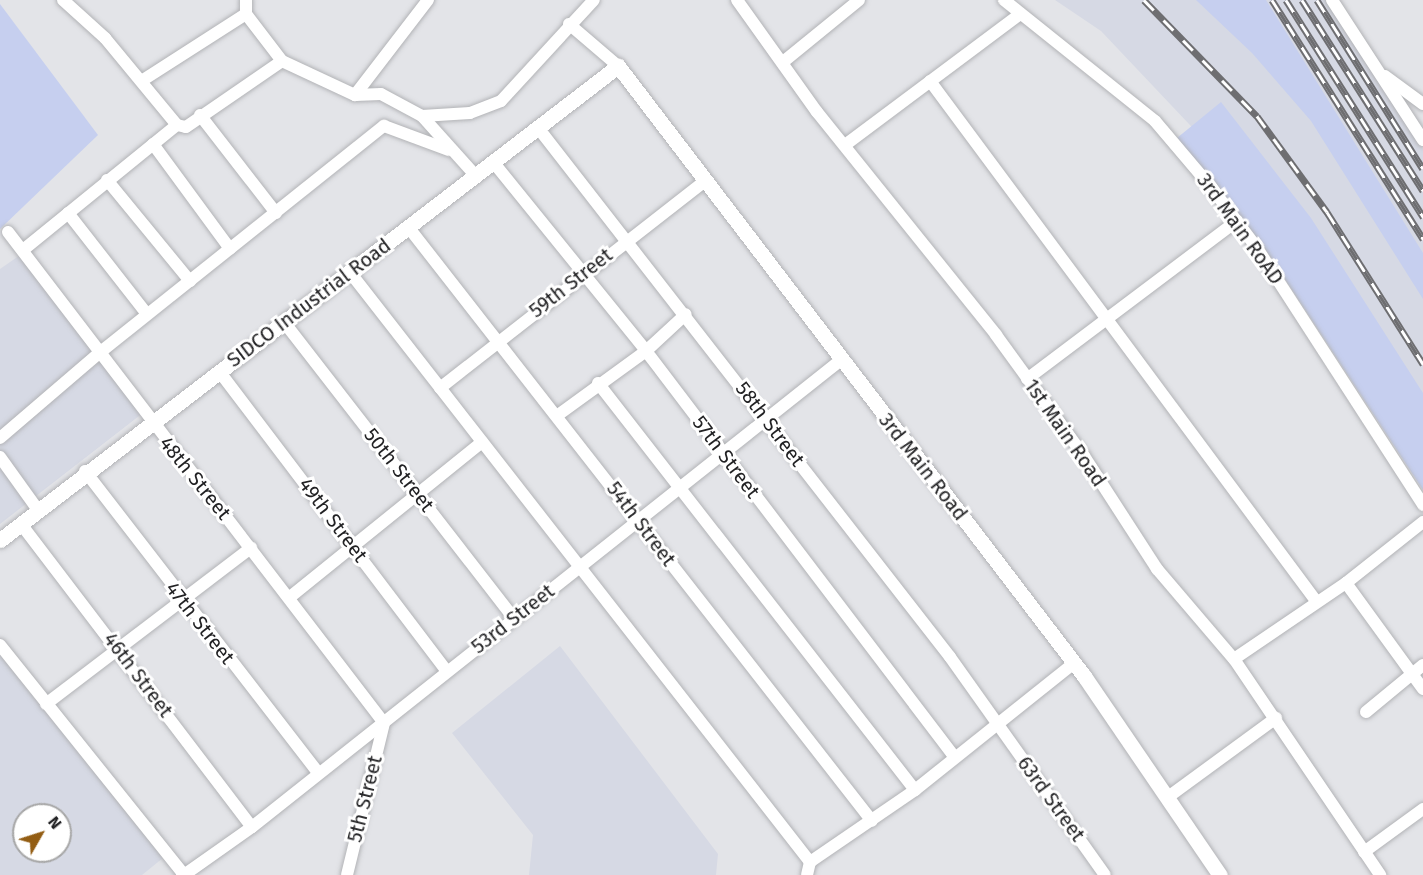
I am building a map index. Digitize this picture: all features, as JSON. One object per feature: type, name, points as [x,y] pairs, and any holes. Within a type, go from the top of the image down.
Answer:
[{"type":"street","points":[[63,0],[143,80],[177,125],[186,127],[282,61]]},
{"type":"street","points":[[246,0],[246,14],[282,61],[355,95],[381,94],[422,116],[449,150],[476,176]]},
{"type":"street","points":[[355,95],[428,0]]},
{"type":"street","points":[[422,116],[471,113],[501,101],[543,59],[569,24],[594,0]]},
{"type":"street","name":"1st Main Road","points":[[737,0],[845,145],[1027,379],[1157,569],[1234,658],[1380,875]]},
{"type":"street","points":[[783,62],[859,0]]},
{"type":"street","name":"3rd Main RoAD","points":[[1004,0],[1155,121],[1237,221],[1423,505]]},
{"type":"street","points":[[1332,0],[1423,140]]},
{"type":"street","points":[[143,80],[246,14]]},
{"type":"street","points":[[845,145],[1020,14]]},
{"type":"street","points":[[569,24],[618,66]]},
{"type":"street","name":"SIDCO Industrial Road","points":[[0,540],[85,471],[409,228],[618,66]]},
{"type":"street","name":"3rd Main Road","points":[[618,66],[704,182],[1074,663],[1220,875]]},
{"type":"street","points":[[1379,72],[1423,104]]},
{"type":"street","points":[[930,81],[1105,320],[1316,601]]},
{"type":"street","points":[[201,116],[276,213]]},
{"type":"street","points":[[23,250],[177,125]]},
{"type":"street","points":[[0,438],[147,314],[384,126],[449,150]]},
{"type":"street","name":"58th Street","points":[[539,129],[686,314],[996,723]]},
{"type":"street","points":[[153,144],[230,249]]},
{"type":"street","name":"57th Street","points":[[494,163],[581,275],[646,351],[953,755]]},
{"type":"street","points":[[107,180],[190,281]]},
{"type":"street","name":"59th Street","points":[[440,388],[581,275],[704,182]]},
{"type":"street","points":[[68,213],[147,314]]},
{"type":"street","points":[[1027,379],[1237,221]]},
{"type":"street","name":"54th Street","points":[[409,228],[500,339],[872,820]]},
{"type":"street","name":"48th Street","points":[[8,232],[98,354],[290,597],[384,723]]},
{"type":"street","points":[[349,272],[580,567],[808,869],[915,790],[953,755],[1074,663]]},
{"type":"street","points":[[558,415],[598,383],[646,351],[686,314]]},
{"type":"street","name":"50th Street","points":[[284,322],[513,617]]},
{"type":"street","name":"53rd Street","points":[[184,875],[252,827],[513,617],[580,567],[637,519],[841,360]]},
{"type":"street","name":"49th Street","points":[[219,371],[447,671]]},
{"type":"street","points":[[598,383],[915,790]]},
{"type":"street","points":[[290,597],[352,544],[482,442]]},
{"type":"street","points":[[0,457],[38,510]]},
{"type":"street","name":"47th Street","points":[[85,471],[183,602],[318,773]]},
{"type":"street","points":[[1234,658],[1346,583],[1423,522]]},
{"type":"street","name":"46th Street","points":[[21,524],[120,650],[252,827]]},
{"type":"street","points":[[46,704],[120,650],[251,548]]},
{"type":"street","points":[[1346,583],[1423,689]]},
{"type":"street","points":[[0,645],[184,875]]},
{"type":"street","points":[[1366,712],[1423,665]]},
{"type":"street","points":[[1168,797],[1276,718]]},
{"type":"street","name":"5th Street","points":[[347,875],[384,723]]},
{"type":"street","name":"63rd Street","points":[[996,723],[1105,875]]},
{"type":"street","points":[[1364,852],[1423,810]]},
{"type":"shaded area","points":[[1055,0],[1330,0],[1423,149],[1423,471],[1241,179],[1101,31]]},
{"type":"shaded area","points":[[1196,0],[1266,0],[1423,253],[1423,299],[1311,121],[1252,53]]},
{"type":"shaded area","points":[[0,4],[98,135],[0,229]]},
{"type":"shaded area","points":[[1221,102],[1311,218],[1423,393],[1423,490],[1262,244],[1177,138]]},
{"type":"shaded area","points":[[23,253],[148,409],[0,524],[0,269]]},
{"type":"shaded area","points":[[560,646],[718,854],[716,875],[529,875],[533,835],[452,733]]},
{"type":"shaded area","points":[[0,655],[163,858],[142,875],[0,875]]},
{"type":"railway","points":[[1144,0],[1257,116],[1327,212],[1423,364]]},
{"type":"railway","points":[[1272,0],[1423,239]]},
{"type":"railway","points":[[1286,0],[1423,217]]},
{"type":"railway","points":[[1302,0],[1423,191]]},
{"type":"railway","points":[[1317,0],[1423,169]]}]
